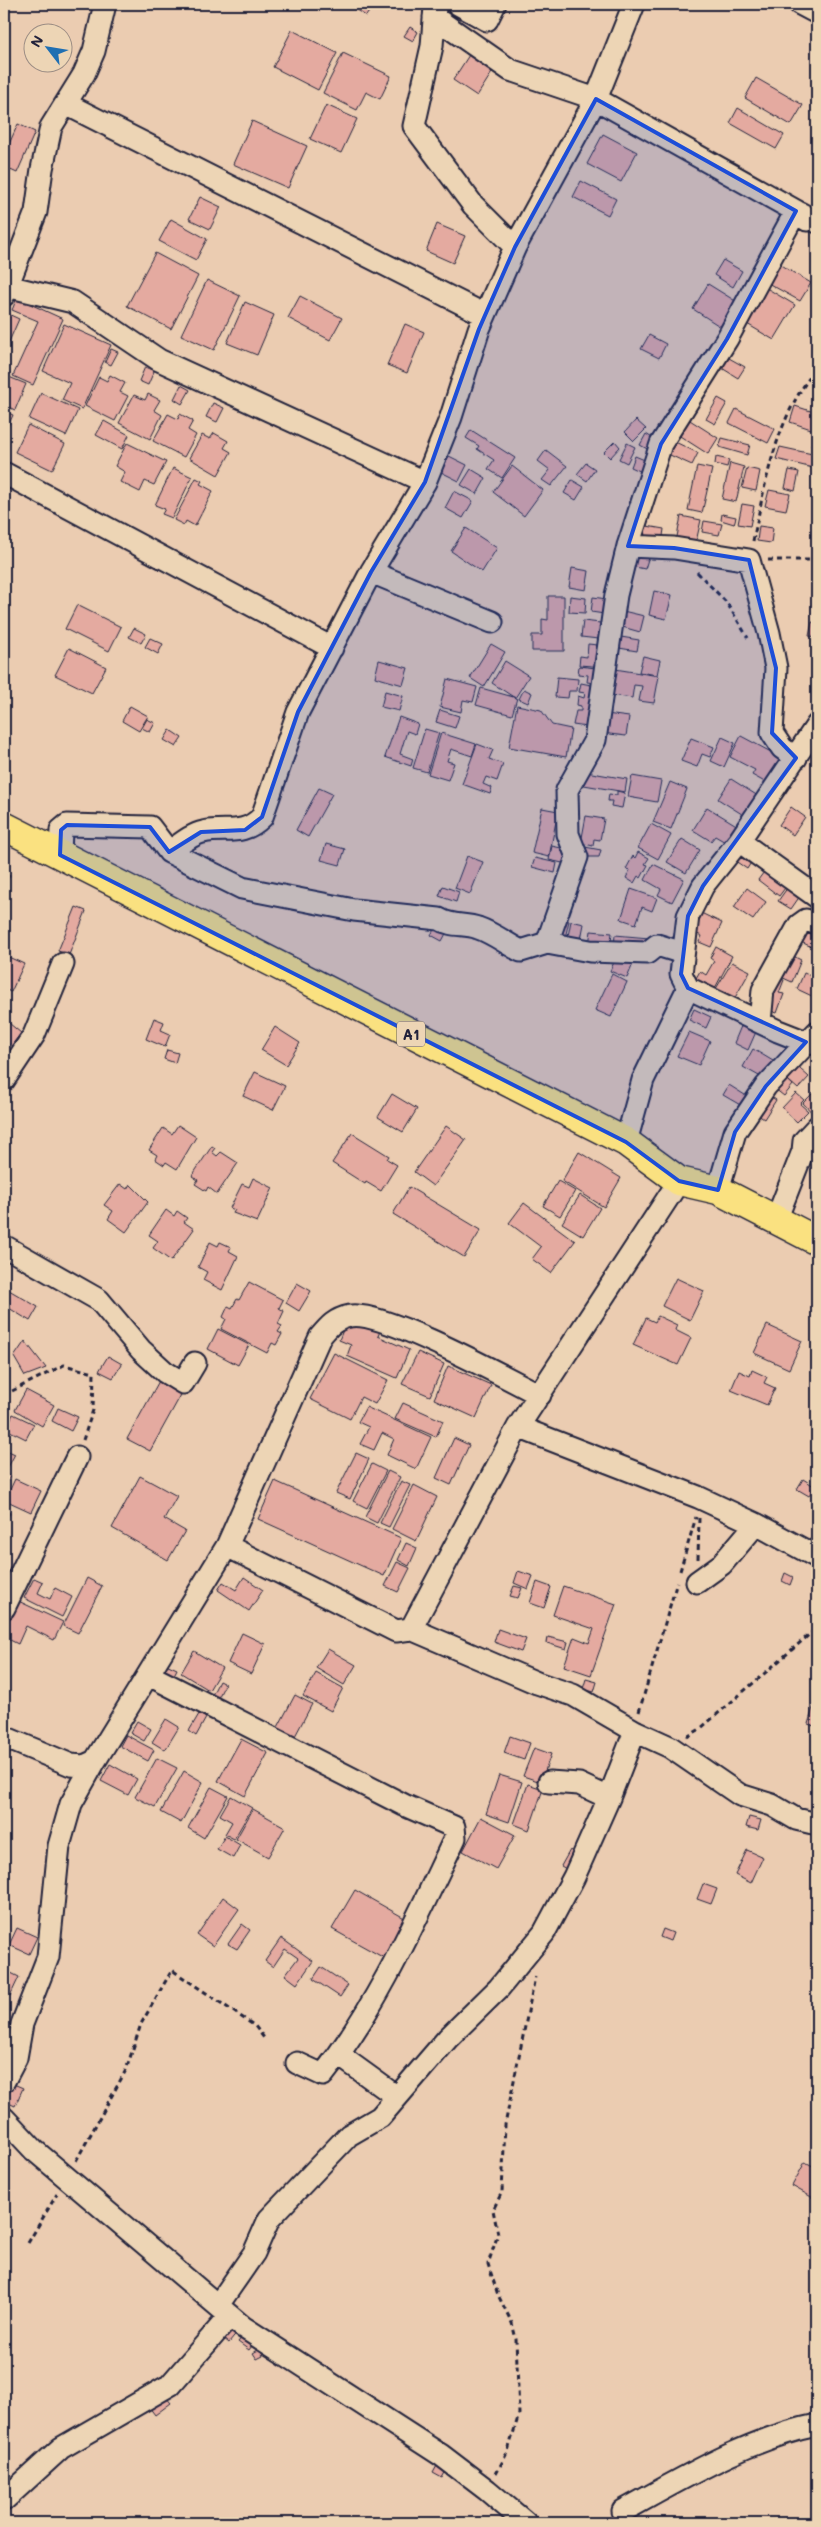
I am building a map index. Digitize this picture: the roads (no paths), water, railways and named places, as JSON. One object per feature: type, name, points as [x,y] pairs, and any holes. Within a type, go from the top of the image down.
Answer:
[{"type":"highway","name":"A1","points":[[4,826],[626,1142],[679,1181],[718,1190],[817,1241]]},
{"type":"street","points":[[105,4],[94,51],[84,74],[51,127],[42,169],[36,212],[6,290],[74,302],[159,360],[425,482]]},
{"type":"street","points":[[458,4],[487,20],[495,4]]},
{"type":"street","points":[[169,852],[201,832],[245,830],[262,818],[298,712],[371,572],[425,482],[451,417],[485,315],[515,247],[596,98],[634,4]]},
{"type":"street","points":[[800,4],[817,13]]},
{"type":"street","points":[[435,10],[510,70],[596,98],[817,222]]},
{"type":"street","points":[[435,10],[432,46],[414,126],[473,206],[515,247]]},
{"type":"street","points":[[66,104],[485,315]]},
{"type":"street","points":[[796,211],[817,229]]},
{"type":"street","points":[[547,943],[577,858],[568,834],[567,790],[595,740],[616,595],[628,546],[661,444],[727,338],[796,211]]},
{"type":"street","points":[[4,473],[332,648]]},
{"type":"street","points":[[628,546],[674,548],[749,560],[769,633],[776,668],[772,733],[782,748],[796,758]]},
{"type":"street","points":[[371,572],[492,622]]},
{"type":"street","points":[[718,1190],[735,1132],[766,1086],[812,1037],[760,1022],[688,988],[681,974],[688,916],[703,886],[739,841],[817,725]]},
{"type":"street","points":[[60,855],[61,830],[67,826],[150,827],[169,852],[242,888],[354,910],[440,919],[448,924],[472,926],[480,928],[521,951],[547,943],[590,950],[647,953],[657,945],[684,953]]},
{"type":"street","points":[[739,841],[817,897]]},
{"type":"street","points":[[760,1022],[763,990],[799,925],[806,920],[817,924]]},
{"type":"street","points":[[4,1080],[34,1035],[63,964]]},
{"type":"street","points":[[626,1142],[642,1080],[688,988]]},
{"type":"street","points":[[776,1220],[803,1151],[804,1141],[817,1127]]},
{"type":"street","points":[[411,1629],[518,1427],[679,1181]]},
{"type":"street","points":[[4,1246],[98,1300],[141,1350],[165,1372],[183,1383],[195,1364]]},
{"type":"street","points":[[4,2081],[16,2058],[22,2024],[48,1957],[59,1846],[71,1804],[227,1546],[320,1337],[331,1322],[351,1316],[366,1317],[419,1335],[540,1395]]},
{"type":"street","points":[[518,1427],[698,1496],[756,1524],[817,1557]]},
{"type":"street","points":[[4,1608],[77,1456]]},
{"type":"street","points":[[697,1582],[722,1564],[756,1524]]},
{"type":"street","points":[[227,1546],[396,1631],[411,1629],[536,1684],[573,1694],[635,1731],[670,1747],[740,1795],[772,1806],[796,1819],[817,1824]]},
{"type":"street","points":[[150,1675],[404,1805],[454,1826],[455,1838],[414,1924],[384,1982],[340,2054],[323,2075],[296,2062]]},
{"type":"street","points":[[4,2500],[61,2448],[170,2385],[224,2310],[254,2253],[269,2219],[349,2135],[380,2117],[448,2038],[499,1988],[544,1934],[574,1877],[609,1798],[635,1731]]},
{"type":"street","points":[[4,1737],[72,1765],[84,1766],[96,1761]]},
{"type":"street","points":[[549,1782],[579,1784],[609,1798]]},
{"type":"street","points":[[340,2054],[397,2097]]},
{"type":"street","points":[[5,2123],[34,2150],[243,2327],[441,2456],[487,2490],[526,2523]]},
{"type":"street","points":[[623,2511],[708,2464],[791,2431],[817,2425]]}]
